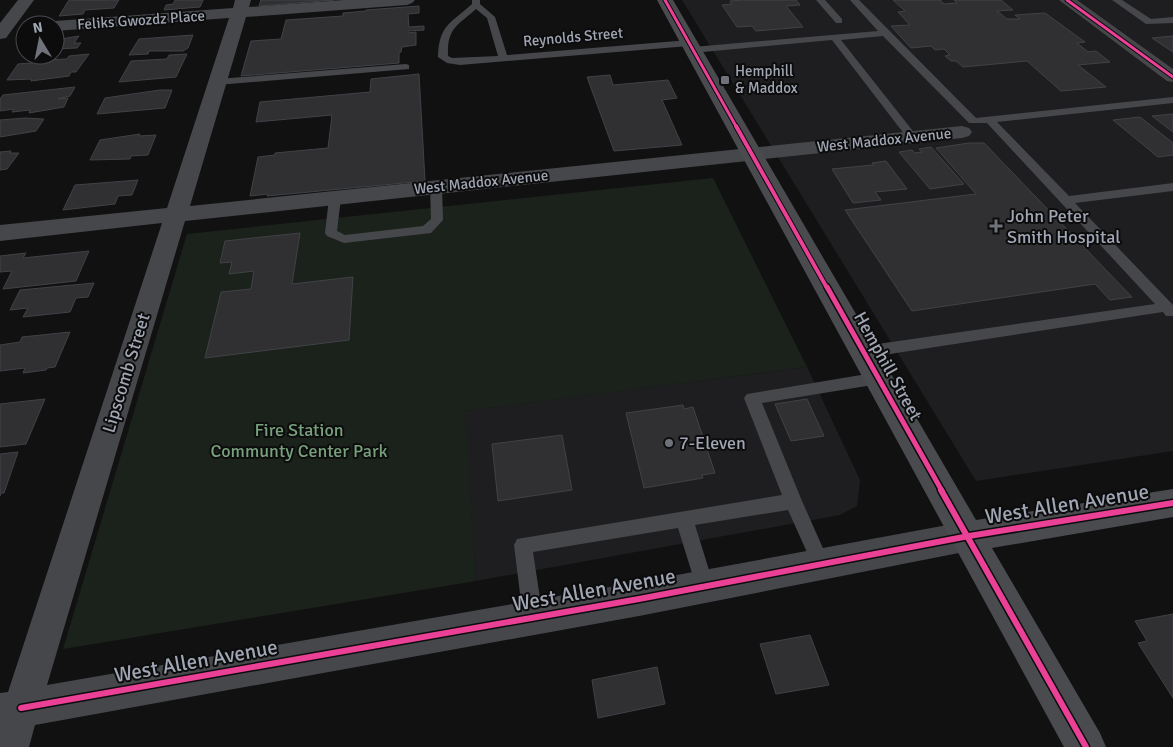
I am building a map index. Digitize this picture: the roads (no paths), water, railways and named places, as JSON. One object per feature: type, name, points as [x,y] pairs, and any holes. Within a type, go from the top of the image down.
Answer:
[{"type":"main road","name":"Hemphill Street","points":[[665,0],[969,536],[1086,747]]},
{"type":"main road","name":"West Allen Avenue","points":[[969,536],[1173,503]]},
{"type":"street","points":[[2,32],[26,0]]},
{"type":"street","name":"Feliks Gwozdz Place","points":[[65,25],[241,6],[407,0]]},
{"type":"street","points":[[1067,0],[1173,76]]},
{"type":"street","name":"Lipscomb Street","points":[[9,747],[11,710],[176,215],[241,6]]},
{"type":"street","points":[[2,32],[15,30]]},
{"type":"street","name":"West Maddox Avenue","points":[[0,233],[962,132]]},
{"type":"street","name":"West Allen Avenue","points":[[11,710],[533,618],[969,536]]},
{"type":"lane","points":[[820,0],[839,21]]},
{"type":"lane","points":[[854,0],[973,121],[1173,100]]},
{"type":"lane","points":[[1116,0],[1149,22],[1173,20]]},
{"type":"lane","name":"Reynolds Street","points":[[476,3],[446,32],[443,40],[443,57],[460,62],[885,33]]},
{"type":"lane","points":[[476,3],[491,18],[494,24],[503,58]]},
{"type":"lane","points":[[834,37],[912,137]]},
{"type":"lane","points":[[217,82],[406,67]]},
{"type":"lane","points":[[989,119],[1169,310]]},
{"type":"lane","points":[[335,198],[331,233],[344,239],[427,230],[437,220],[436,187]]},
{"type":"lane","points":[[1066,200],[1173,187]]},
{"type":"lane","points":[[864,352],[1169,310]]},
{"type":"lane","points":[[821,564],[793,502],[752,398],[879,378]]},
{"type":"lane","points":[[533,618],[523,545],[793,502]]},
{"type":"lane","points":[[684,520],[705,586]]},
{"type":"place","name":"Hemphill & Maddox","points":[[725,80]]},
{"type":"place","name":"John Peter Smith Hospital","points":[[996,226]]},
{"type":"place","name":"7-Eleven","points":[[669,443]]},
{"type":"park label","name":"Fire Station Communty Center Park","points":[[299,440]]}]
